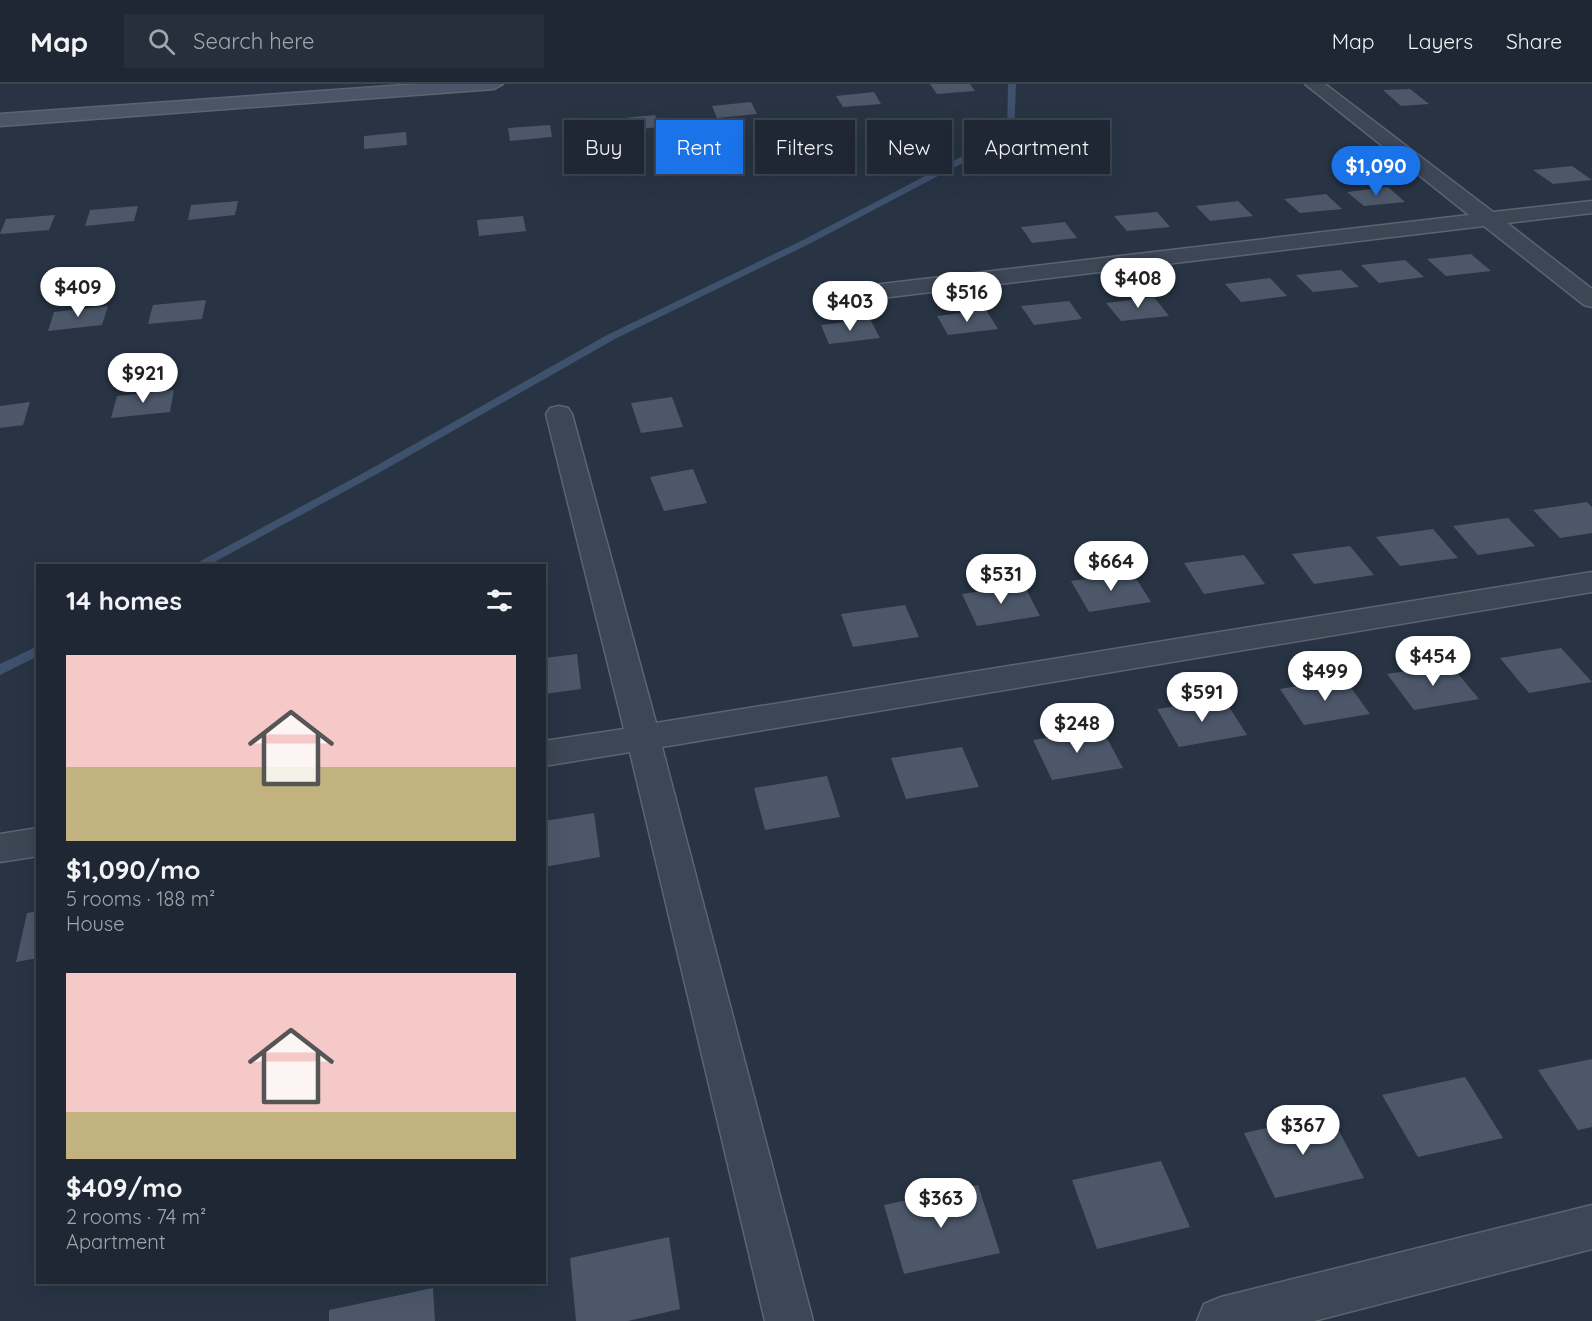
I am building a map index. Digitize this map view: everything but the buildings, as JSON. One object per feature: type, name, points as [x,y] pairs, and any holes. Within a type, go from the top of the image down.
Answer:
[{"type":"main road","points":[[0,120],[494,84]]},
{"type":"street","points":[[1314,84],[1592,300]]},
{"type":"street","points":[[856,294],[1592,207]]},
{"type":"street","points":[[559,414],[643,736],[789,1321]]},
{"type":"street","points":[[546,754],[1592,582]]},
{"type":"street","points":[[0,848],[36,842]]},
{"type":"street","points":[[1221,1321],[1592,1227]]},
{"type":"waterway","points":[[201,564],[371,473],[611,337],[806,242],[1011,134],[1012,84]]},
{"type":"waterway","points":[[0,670],[36,651]]}]
